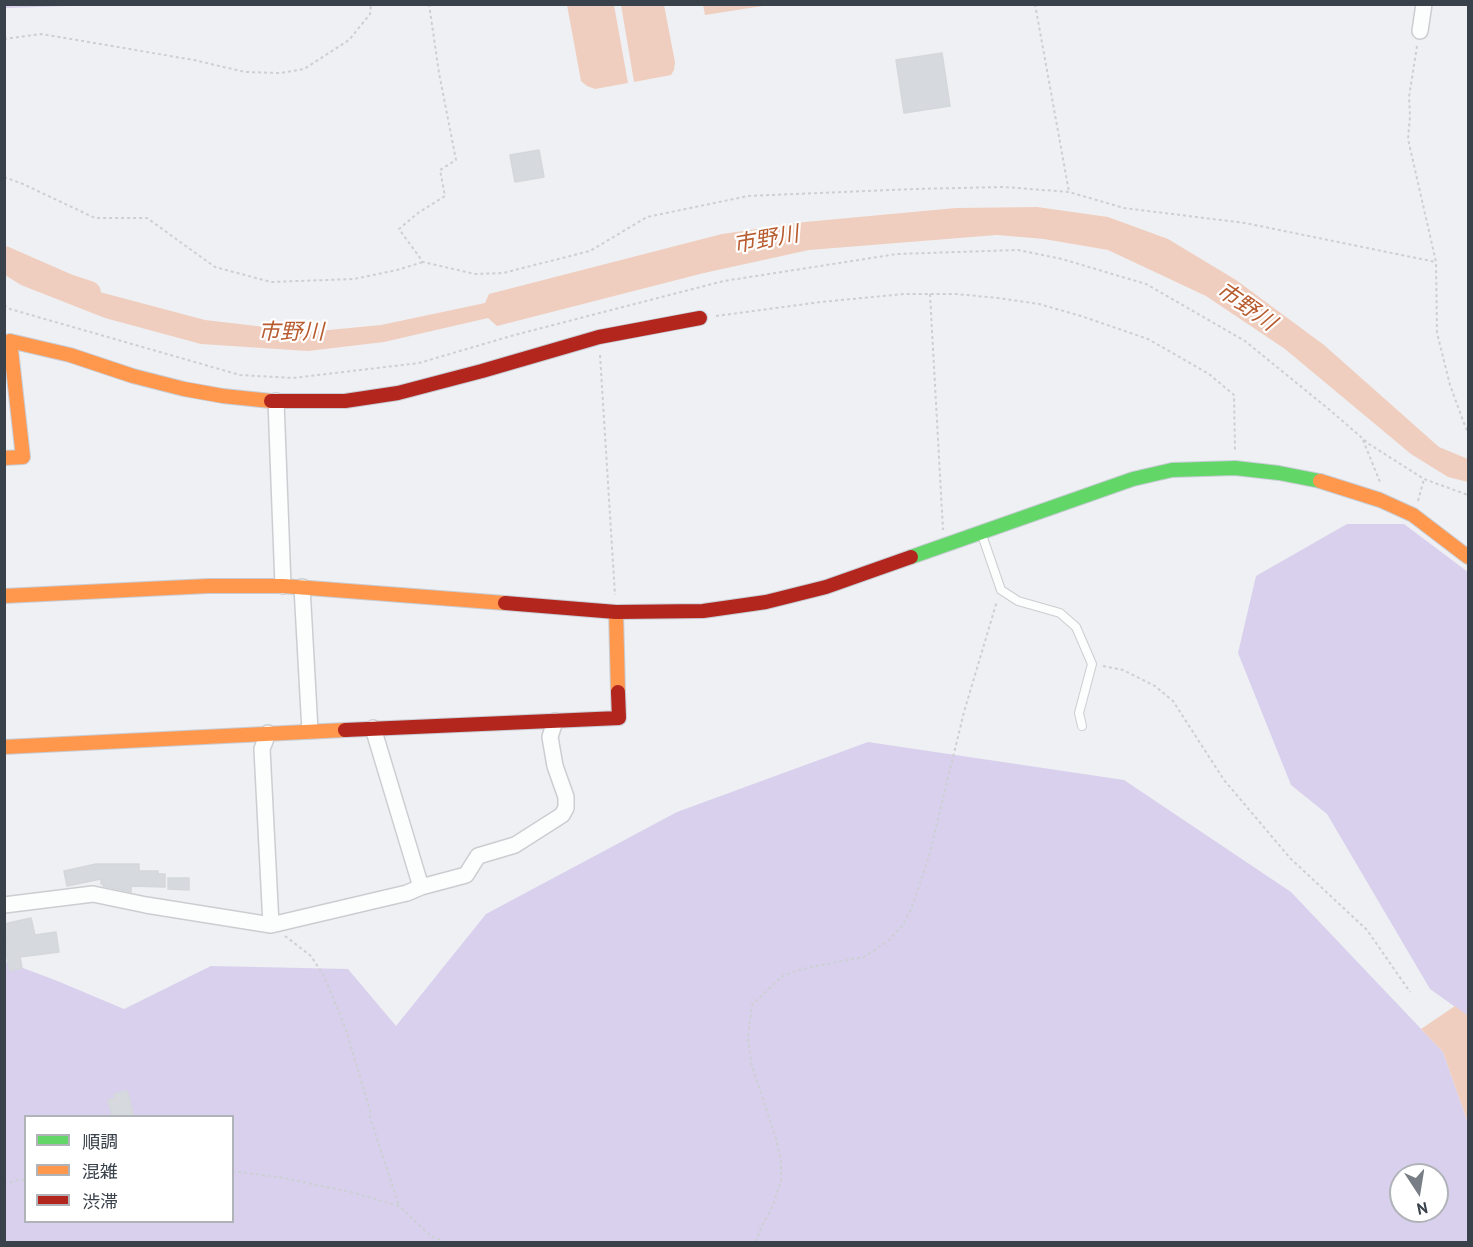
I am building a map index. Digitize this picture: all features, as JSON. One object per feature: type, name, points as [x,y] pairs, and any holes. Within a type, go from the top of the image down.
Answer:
[{"type":"street","points":[[1420,31],[1424,4]]},
{"type":"street","points":[[4,458],[22,457],[10,341],[70,355],[133,376],[183,389],[223,396],[276,401],[345,400],[398,393],[599,337],[699,318]]},
{"type":"street","points":[[276,401],[283,586]]},
{"type":"street","points":[[4,596],[208,586],[283,586],[616,612],[703,611],[766,602],[826,587],[1133,479],[1172,470],[1235,468],[1316,480],[1383,502],[1413,515],[1468,557]]},
{"type":"street","points":[[302,587],[310,731]]},
{"type":"street","points":[[4,747],[619,718],[616,612]]},
{"type":"street","points":[[4,905],[93,894],[270,925],[407,893],[466,875],[478,856],[515,845],[562,815],[566,808],[567,797],[555,766],[549,736],[555,721]]},
{"type":"street","points":[[373,728],[421,887]]},
{"type":"street","points":[[268,733],[262,749],[270,925]]},
{"type":"lane","points":[[981,533],[1001,590],[1018,601],[1060,613],[1076,627],[1092,664],[1079,713],[1082,726]]},
{"type":"path","points":[[4,39],[41,34],[194,60],[245,72],[280,73],[304,69],[349,40],[370,14],[370,4]]},
{"type":"path","points":[[423,262],[399,229],[444,196],[440,170],[456,160],[439,73],[429,4]]},
{"type":"path","points":[[1035,4],[1069,192]]},
{"type":"path","points":[[1420,31],[1408,97],[1410,116],[1408,139],[1436,262],[1437,333],[1450,385],[1468,433]]},
{"type":"path","points":[[4,177],[95,218],[147,218],[215,267],[271,282],[354,279],[423,262],[475,274],[503,273],[590,251],[647,217],[748,196],[1004,187],[1069,192],[1124,208],[1245,222],[1436,262]]},
{"type":"path","points":[[4,305],[10,309],[240,375],[293,378],[419,363],[511,336],[724,281],[897,254],[1018,250],[1062,259],[1146,284],[1245,341],[1369,444],[1424,479],[1468,495]]},
{"type":"path","points":[[699,318],[904,294],[956,294],[1039,304],[1148,339],[1209,374],[1234,395],[1235,468]]},
{"type":"path","points":[[930,294],[944,546]]},
{"type":"path","points":[[599,337],[616,612]]},
{"type":"path","points":[[1362,437],[1384,492],[1383,502]]},
{"type":"path","points":[[1413,515],[1424,479]]},
{"type":"path","points":[[756,1242],[782,1181],[781,1161],[776,1139],[750,1063],[748,1037],[752,1005],[782,977],[799,970],[864,957],[887,942],[903,925],[912,907],[929,856],[964,712],[1001,590]]},
{"type":"path","points":[[1092,664],[1123,670],[1155,686],[1173,701],[1224,780],[1290,858],[1367,930],[1410,992]]},
{"type":"path","points":[[270,925],[311,957],[324,976],[345,1027],[370,1110],[370,1117],[399,1206]]},
{"type":"path","points":[[234,1171],[278,1177],[351,1192],[399,1206],[431,1236],[445,1242]]},
{"type":"path","points":[[4,1184],[24,1180]]},
{"type":"shaded area","points":[[5,4],[70,5],[5,8]]},
{"type":"shaded area","points":[[1347,524],[1404,524],[1468,572],[1468,1016],[1430,989],[1327,814],[1291,785],[1238,653],[1256,576]]},
{"type":"shaded area","points":[[868,742],[1124,780],[1291,892],[1443,1052],[1468,1123],[1468,1242],[5,1242],[4,961],[124,1009],[211,966],[348,969],[396,1026],[486,914],[677,812]]},
{"type":"water","points":[[703,4],[769,5],[705,15]]},
{"type":"water","points":[[567,5],[614,5],[628,83],[595,89],[581,81]]},
{"type":"water","points":[[621,5],[664,5],[675,62],[671,75],[634,82]]},
{"type":"water","points":[[1037,207],[1108,217],[1168,239],[1236,280],[1324,345],[1439,447],[1468,459],[1468,482],[1448,477],[1411,454],[1285,349],[1206,296],[1108,250],[1044,239],[997,235],[809,250],[704,273],[497,326],[488,318],[384,342],[308,351],[201,344],[105,318],[21,285],[5,275],[5,257],[32,274],[205,320],[308,332],[381,325],[485,303],[489,294],[722,234],[805,222],[956,208]]},
{"type":"water","points":[[1455,1006],[1468,1016],[1468,1123],[1443,1052],[1421,1029]]},
{"type":"building","points":[[942,53],[950,106],[904,113],[896,60]]},
{"type":"building","points":[[539,150],[544,177],[515,182],[510,155]]},
{"type":"building","points":[[96,864],[139,864],[139,871],[158,871],[158,874],[165,874],[165,887],[131,886],[131,892],[103,886],[101,879],[67,886],[64,871]]},
{"type":"building","points":[[168,878],[189,878],[189,890],[168,889]]},
{"type":"building","points":[[31,918],[35,935],[56,932],[59,952],[20,957],[22,968],[10,971],[6,954],[5,941],[7,941],[4,924]]},
{"type":"building","points":[[127,1091],[134,1115],[112,1115],[108,1100],[115,1098],[114,1094]]},
{"type":"waterway","name":"市野川","points":[[4,258],[89,293]]},
{"type":"traffic: fast","points":[[911,557],[1133,479],[1172,470],[1235,468],[1320,481]]},
{"type":"traffic: slow","points":[[4,458],[23,457],[10,341],[70,355],[133,376],[184,389],[271,401]]},
{"type":"traffic: slow","points":[[1320,481],[1380,500],[1413,515],[1468,557]]},
{"type":"traffic: slow","points":[[4,596],[208,586],[283,586],[505,603]]},
{"type":"traffic: slow","points":[[616,612],[618,692]]},
{"type":"traffic: slow","points":[[4,747],[345,730]]},
{"type":"traffic: jam","points":[[271,401],[345,401],[398,393],[599,337],[700,318]]},
{"type":"traffic: jam","points":[[505,603],[616,612],[703,611],[766,602],[826,587],[911,557]]},
{"type":"traffic: jam","points":[[345,730],[619,718],[618,692]]}]
